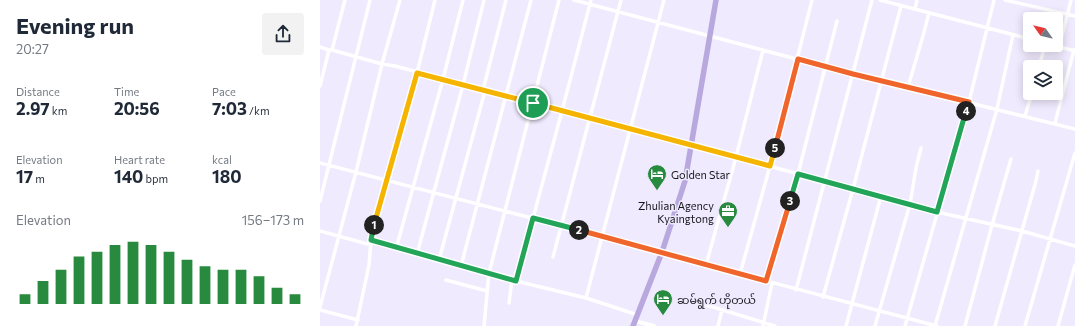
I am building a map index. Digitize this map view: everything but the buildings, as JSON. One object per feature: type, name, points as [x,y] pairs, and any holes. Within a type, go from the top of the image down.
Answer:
[{"type":"highway","points":[[634,324],[662,252],[685,181],[711,37],[716,0]]},
{"type":"street","points":[[320,86],[345,0]]},
{"type":"street","points":[[320,201],[330,166],[370,0]]},
{"type":"street","points":[[358,320],[320,308],[356,172],[382,64],[400,0]]},
{"type":"street","points":[[356,326],[369,265],[371,240],[386,180],[417,73],[435,0]]},
{"type":"street","points":[[396,248],[443,80],[462,0]]},
{"type":"street","points":[[417,254],[463,85],[484,0]]},
{"type":"street","points":[[439,260],[506,0]]},
{"type":"street","points":[[461,266],[531,0]]},
{"type":"street","points":[[484,326],[489,273],[559,0]]},
{"type":"street","points":[[574,0],[853,74],[1075,129]]},
{"type":"street","points":[[509,304],[514,280],[533,218],[591,0]]},
{"type":"street","points":[[553,257],[620,0]]},
{"type":"street","points":[[586,298],[664,0]]},
{"type":"street","points":[[740,274],[770,166],[812,0]]},
{"type":"street","points":[[796,290],[872,0]]},
{"type":"street","points":[[880,0],[1023,37]]},
{"type":"street","points":[[914,9],[917,0]]},
{"type":"street","points":[[905,326],[969,102],[994,0]]},
{"type":"street","points":[[1005,0],[1075,16]]},
{"type":"street","points":[[1063,32],[1072,0]]},
{"type":"street","points":[[823,297],[901,6]]},
{"type":"street","points":[[908,87],[929,13]]},
{"type":"street","points":[[766,281],[798,174],[837,21]]},
{"type":"street","points":[[320,163],[602,236],[796,290],[936,326],[997,109],[1013,35]]},
{"type":"street","points":[[320,47],[770,166],[937,212],[1022,231],[1075,246]]},
{"type":"street","points":[[1054,123],[1074,51],[1063,47]]},
{"type":"street","points":[[706,265],[736,157],[763,50]]},
{"type":"street","points":[[1025,116],[1030,100]]},
{"type":"street","points":[[875,326],[910,204],[921,148]]},
{"type":"street","points":[[1025,326],[1075,153]]},
{"type":"street","points":[[965,326],[1011,159]]},
{"type":"street","points":[[995,326],[1038,171]]},
{"type":"street","points":[[846,326],[881,196]]},
{"type":"street","points":[[320,231],[371,245]]},
{"type":"street","points":[[371,240],[461,266],[586,298],[638,315]]},
{"type":"street","points":[[1058,326],[1075,265]]},
{"type":"street","points":[[446,280],[487,291]]},
{"type":"street","points":[[763,324],[772,283]]},
{"type":"street","points":[[704,304],[763,324],[775,326]]},
{"type":"street","points":[[718,326],[722,310]]},
{"type":"street","points":[[634,324],[654,326]]},
{"type":"place","name":"Golden Star","points":[[657,191]]},
{"type":"place","name":"Zhulian Agency Kyaingtong","points":[[728,228]]},
{"type":"place","name":"ဆမ်ရွက် ဟိုတယ်","points":[[663,316]]},
{"type":"route","points":[[798,59],[969,102],[937,212],[798,174],[766,281],[533,218],[516,281],[371,240],[386,180],[417,73],[533,103],[770,166],[798,59]]}]
